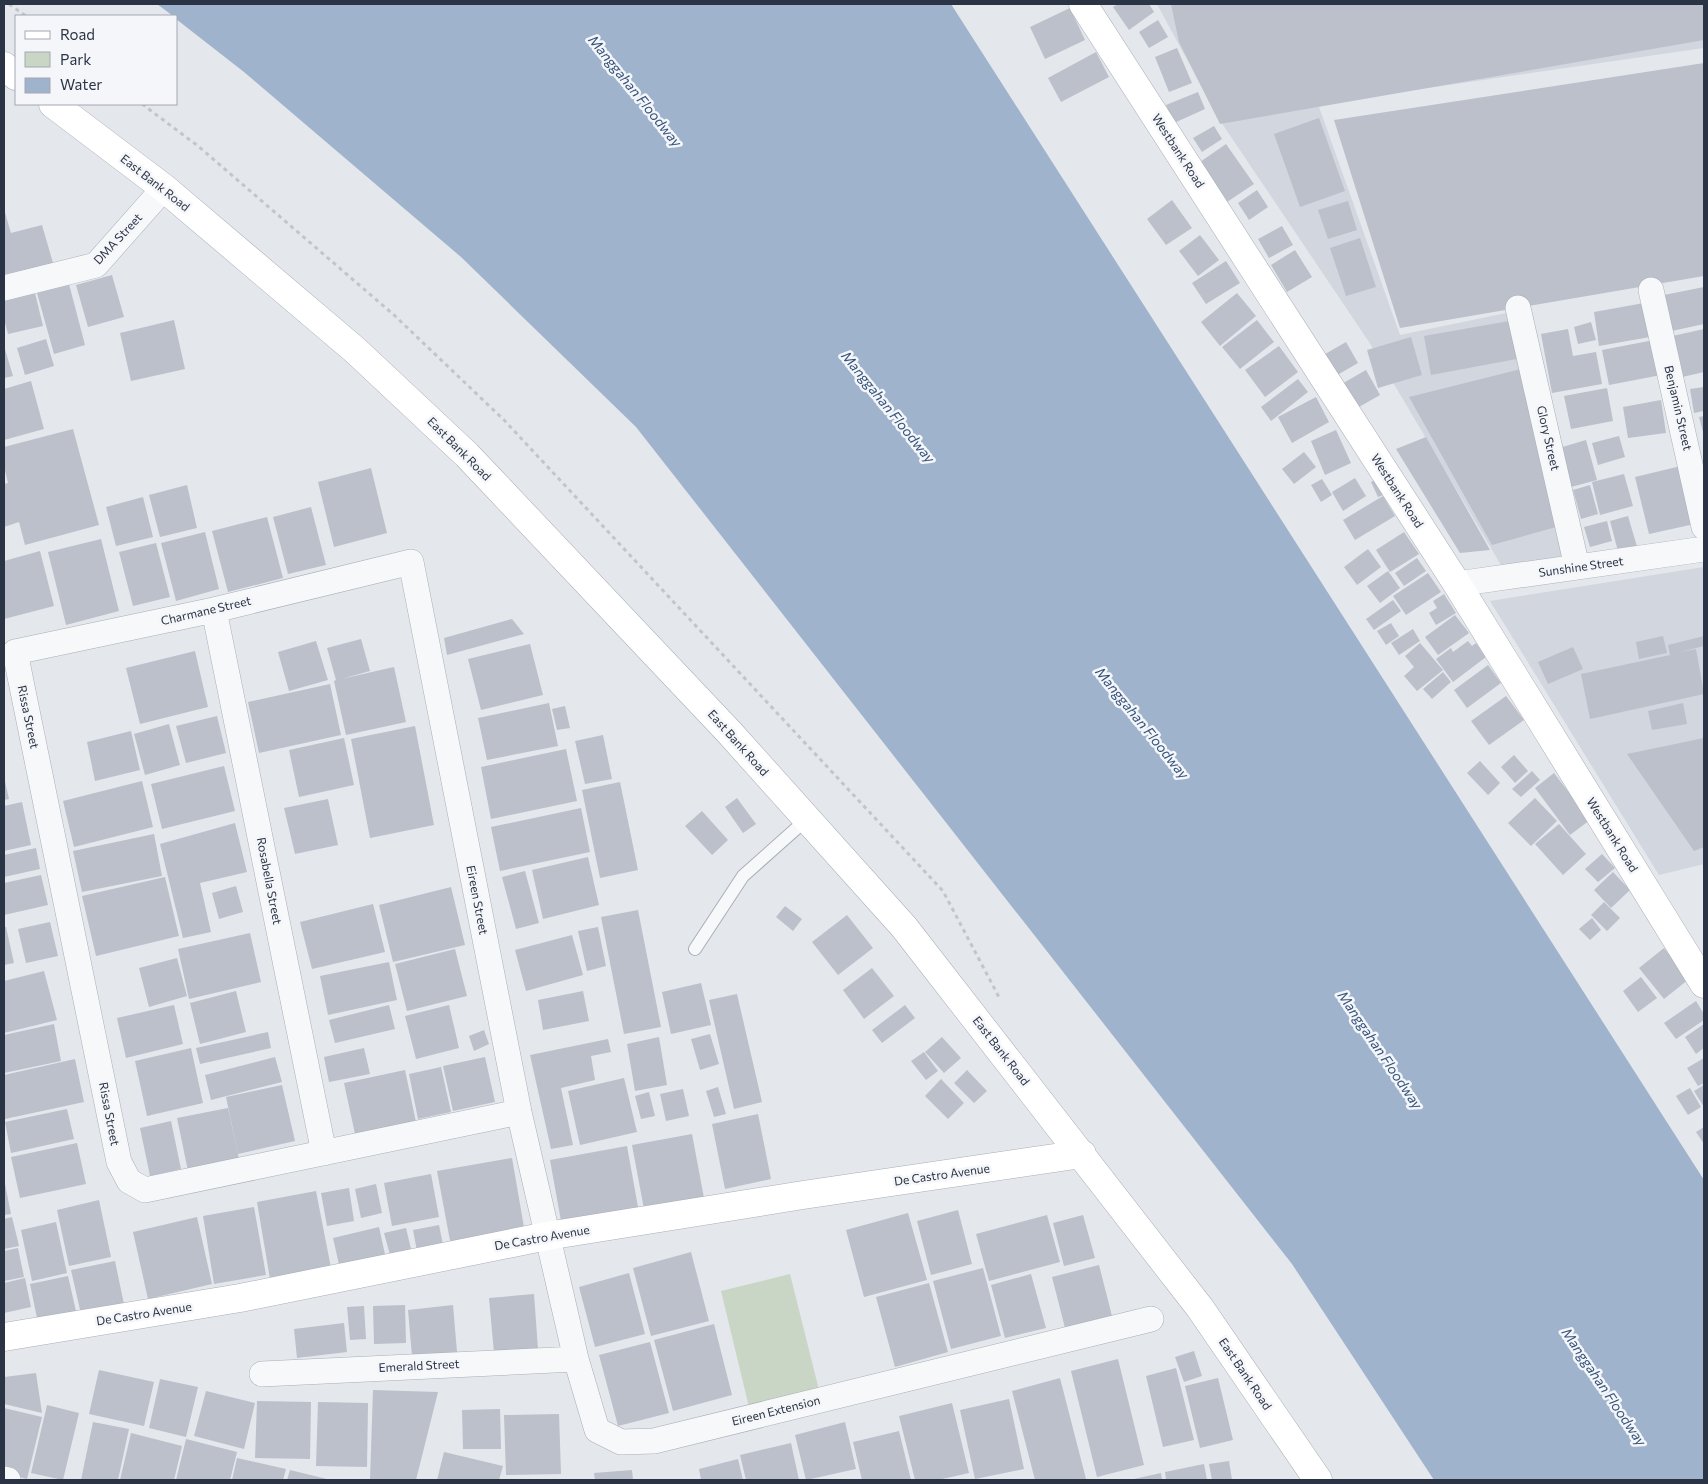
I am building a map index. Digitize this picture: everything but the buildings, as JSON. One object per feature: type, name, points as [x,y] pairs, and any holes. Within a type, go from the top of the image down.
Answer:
[{"type":"street","name":"Westbank Road","points":[[1083,4],[1457,584],[1704,984]]},
{"type":"street","points":[[4,66],[15,75]]},
{"type":"street","name":"East Bank Road","points":[[54,105],[164,188],[355,350],[467,455],[722,725],[904,927],[1200,1308],[1318,1480]]},
{"type":"street","name":"DMA Street","points":[[4,288],[96,265],[164,188]]},
{"type":"street","name":"Benjamin Street","points":[[1651,290],[1704,527]]},
{"type":"street","name":"Glory Street","points":[[1518,308],[1578,568]]},
{"type":"street","name":"Sunshine Street","points":[[1457,584],[1704,549]]},
{"type":"street","name":"Charmane Street","points":[[10,647],[214,610],[412,562]]},
{"type":"street","name":"Eireen Street","points":[[412,562],[519,1112],[547,1236]]},
{"type":"street","name":"Rosabella Street","points":[[214,610],[324,1153]]},
{"type":"street","name":"Rissa Street","points":[[10,647],[119,1162],[129,1181],[145,1190],[519,1112]]},
{"type":"street","name":"De Castro Avenue","points":[[4,1337],[240,1298],[547,1236],[803,1195],[1082,1154]]},
{"type":"street","name":"Eireen Extension","points":[[547,1236],[576,1359],[597,1430],[622,1442],[654,1441],[1151,1319]]},
{"type":"street","name":"Emerald Street","points":[[262,1374],[576,1359]]},
{"type":"street","points":[[4,1479],[8,1480]]},
{"type":"lane","points":[[695,949],[743,876],[807,819]]},
{"type":"path","points":[[9,4],[25,15]]},
{"type":"path","points":[[143,105],[198,146],[394,316],[504,420],[943,891],[1003,1005]]},
{"type":"shaded area","points":[[1157,4],[1704,4],[1704,48],[1318,104],[1400,335],[1516,311],[1572,560],[1501,565],[1369,342],[1219,119]]},
{"type":"shaded area","points":[[1704,567],[1704,864],[1659,875],[1490,601]]},
{"type":"green space","points":[[790,1274],[819,1390],[749,1407],[721,1291]]},
{"type":"water","name":"Manggahan Floodway","points":[[157,4],[951,4],[1704,1180],[1704,1480],[1434,1480],[1292,1264],[636,427],[461,257],[244,72],[178,21],[178,15],[172,15]]}]
